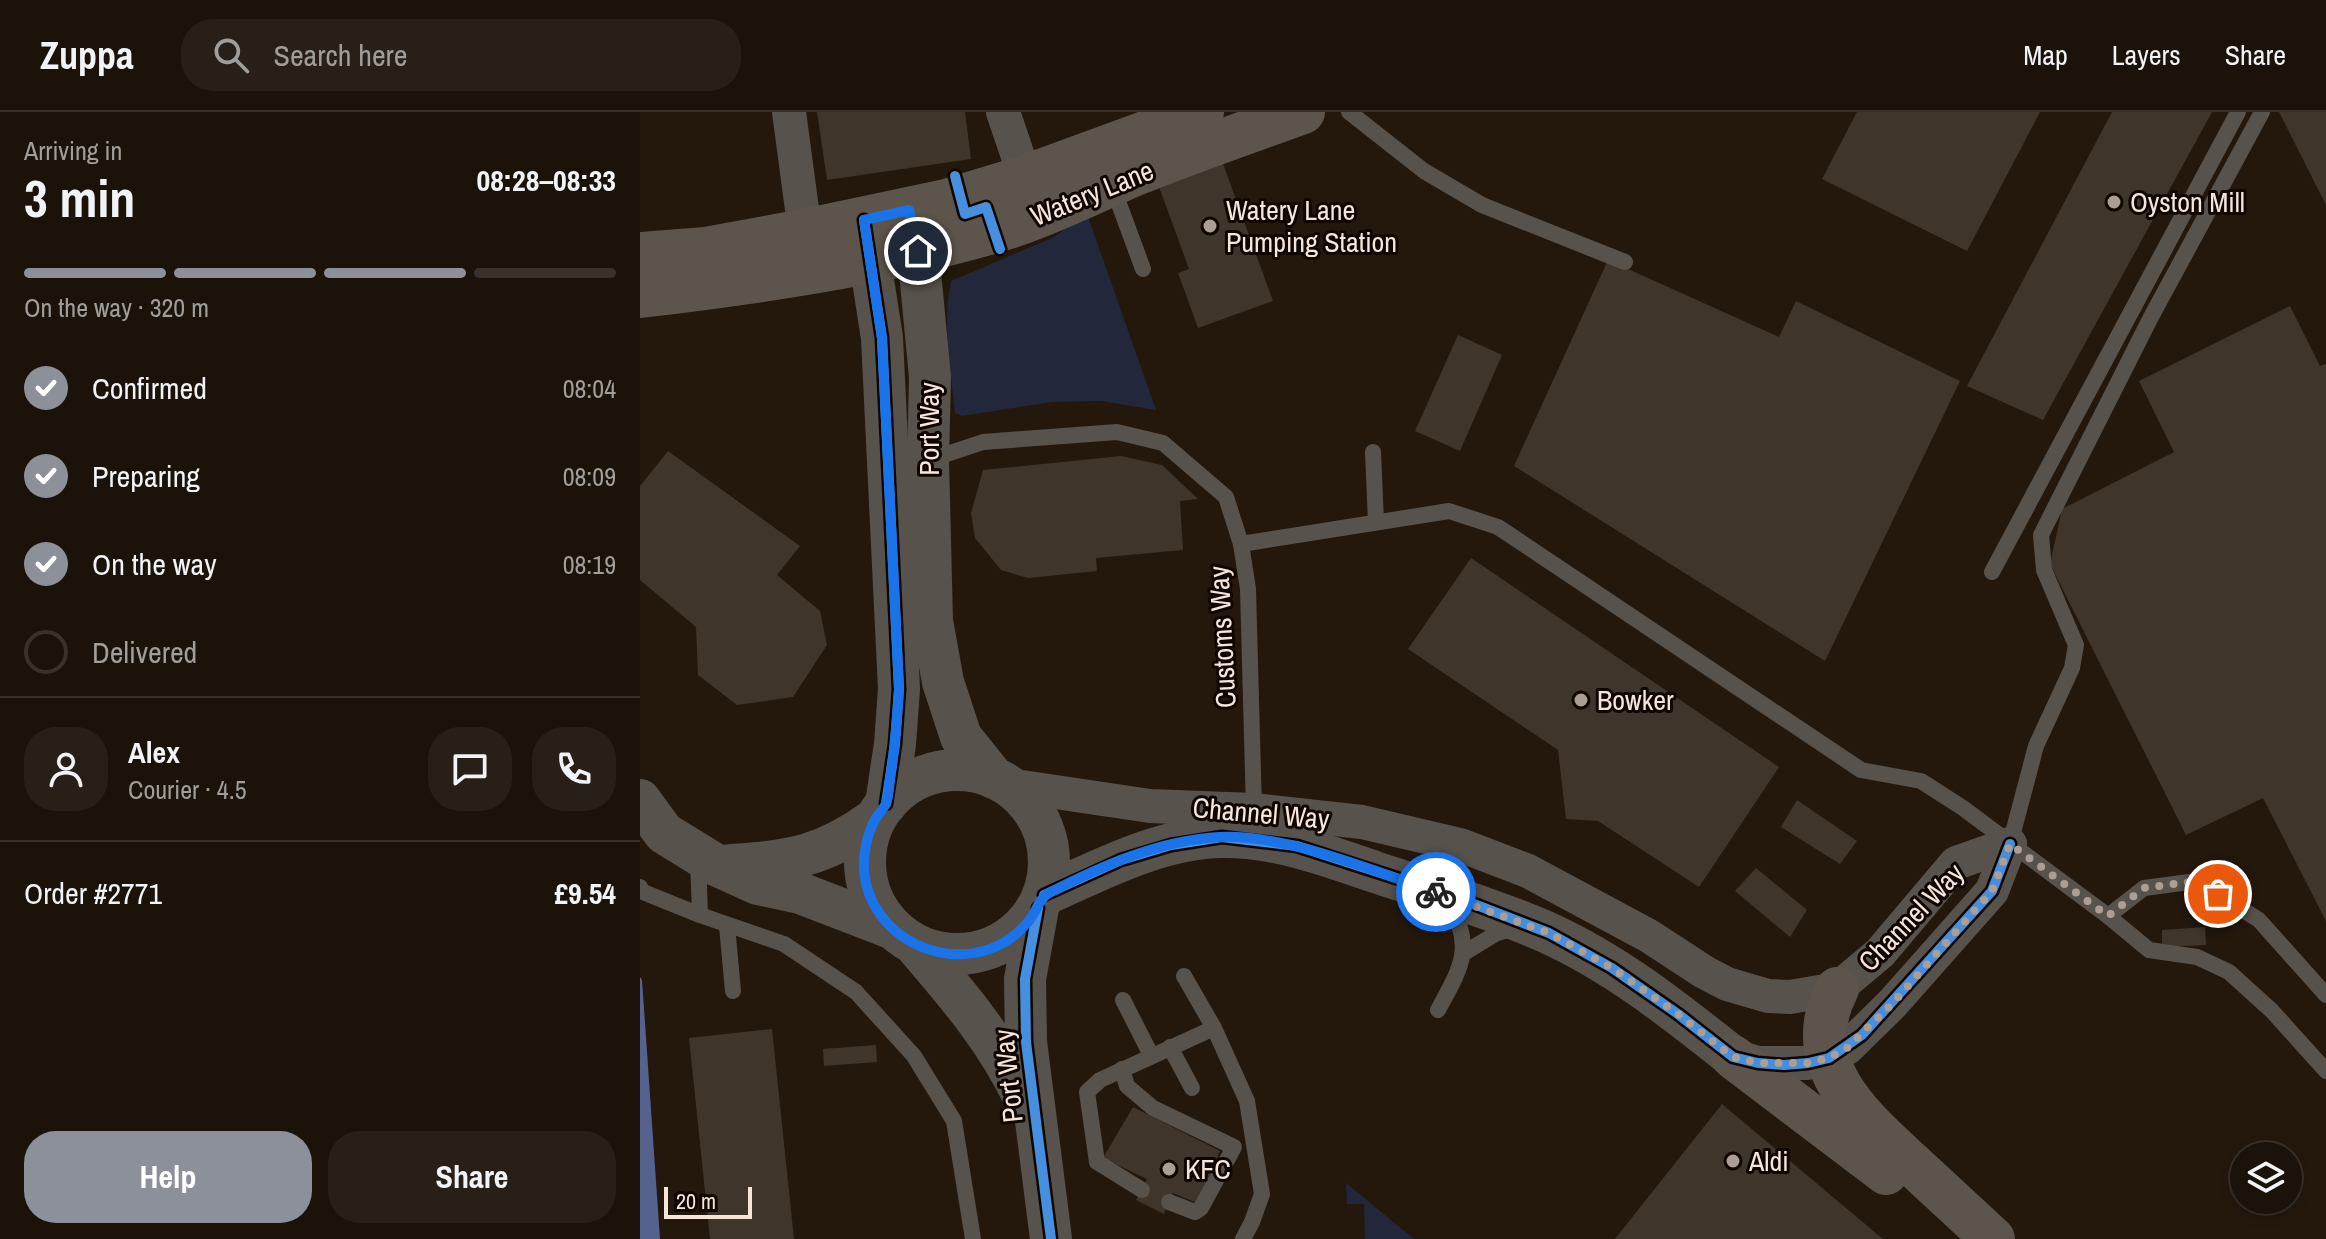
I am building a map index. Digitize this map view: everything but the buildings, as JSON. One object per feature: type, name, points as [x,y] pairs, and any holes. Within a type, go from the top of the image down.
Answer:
[{"type":"highway","name":"Watery Lane","points":[[640,296],[745,284],[864,220],[913,231],[995,231],[1202,112]]},
{"type":"highway","name":"Watery Lane","points":[[1164,133],[1303,112]]},
{"type":"highway","name":"Watery Lane","points":[[640,254],[706,249],[807,252],[871,262],[913,231],[1025,177],[1106,167]]},
{"type":"highway","points":[[1837,989],[1827,1015],[1826,1038],[1834,1076],[1855,1110],[1993,1239]]},
{"type":"highway","points":[[1733,1057],[1975,1239]]},
{"type":"street","points":[[789,112],[807,252]]},
{"type":"street","points":[[1003,112],[1025,177]]},
{"type":"street","name":"Port Way","points":[[864,220],[882,338],[899,689],[895,744],[880,812]]},
{"type":"street","name":"Port Way","points":[[913,231],[930,377],[928,460],[932,621],[943,682],[961,737],[1001,782]]},
{"type":"street","points":[[640,800],[664,833],[707,860],[758,884],[800,893],[946,955],[978,953],[1006,941],[1029,921],[1041,902],[1050,865],[1047,839],[1037,815],[1020,794],[1001,782],[963,770],[937,772],[912,781],[846,840],[802,857],[707,860]]},
{"type":"street","name":"Channel Way","points":[[1001,782],[1150,806],[1254,810],[1362,822],[1460,845],[1528,871],[1649,936],[1704,972],[1749,992],[1790,997],[1837,989],[1880,953],[1956,863],[2010,844]]},
{"type":"street","points":[[880,812],[866,844],[864,872],[873,902],[903,937]]},
{"type":"street","name":"Channel Way","points":[[1041,902],[1121,860],[1171,845],[1222,837],[1297,846],[1549,933],[1612,968],[1733,1057],[1784,1065],[1829,1058],[1862,1035],[1992,891],[2010,844]]},
{"type":"street","name":"Port Way","points":[[1041,902],[1025,979],[1026,1042],[1051,1239]]},
{"type":"street","name":"Port Way","points":[[903,937],[978,1019],[1008,1064],[1038,1128]]},
{"type":"lane","points":[[1349,112],[1424,171],[1482,205],[1625,262]]},
{"type":"lane","points":[[1992,572],[2238,112]]},
{"type":"lane","points":[[2010,844],[2036,746],[2072,668],[2076,645],[2044,570],[2041,535],[2151,317],[2262,112]]},
{"type":"lane","points":[[1106,167],[1143,269]]},
{"type":"lane","name":"Customs Way","points":[[928,460],[983,442],[1117,432],[1163,443],[1226,497],[1241,544],[1248,589],[1254,810]]},
{"type":"lane","points":[[1373,452],[1376,522]]},
{"type":"lane","points":[[1241,544],[1449,511],[1498,527],[1861,770],[1921,781],[1963,808],[2149,950],[2197,957],[2229,972],[2272,1011],[2326,1071]]},
{"type":"lane","points":[[700,915],[707,860]]},
{"type":"lane","points":[[2108,916],[2144,888],[2197,881],[2259,920],[2326,995]]},
{"type":"lane","points":[[640,887],[643,892],[727,926],[784,944],[856,992],[914,1056],[954,1121],[973,1239]]},
{"type":"lane","points":[[1438,1010],[1458,972],[1464,953],[1461,925],[1442,894]]},
{"type":"lane","points":[[1464,953],[1497,933],[1528,925]]},
{"type":"lane","points":[[727,926],[733,991]]},
{"type":"lane","points":[[1184,976],[1214,1028],[1247,1101],[1262,1194],[1243,1239]]},
{"type":"lane","points":[[1123,1000],[1151,1055]]},
{"type":"lane","points":[[1142,1190],[1097,1162],[1087,1092],[1100,1080],[1214,1028]]},
{"type":"lane","points":[[1170,1047],[1192,1088]]},
{"type":"lane","points":[[1122,1069],[1127,1086],[1153,1108],[1234,1147],[1201,1208],[1195,1212],[1169,1202]]},
{"type":"shaded area","points":[[1087,214],[1156,410],[1101,401],[1052,402],[962,416],[955,413],[947,330],[951,281],[1052,238]]},
{"type":"shaded area","points":[[1346,1183],[1414,1239],[1365,1239],[1364,1204],[1347,1204]]},
{"type":"water","points":[[640,977],[642,980],[660,1239],[640,1239]]},
{"type":"cycle path","points":[[955,176],[965,214],[986,207],[1000,249]]},
{"type":"cycle path","points":[[864,220],[882,338],[899,689],[886,804]]},
{"type":"cycle path","points":[[1044,895],[1121,860],[1171,845],[1222,837],[1297,846],[1461,899],[1549,933],[1612,968],[1733,1057],[1784,1065],[1829,1058],[1862,1035],[1992,891],[2010,844]]},
{"type":"cycle path","points":[[1038,908],[1025,979],[1026,1042],[1051,1239]]},
{"type":"way so far","points":[[1436,892],[1549,933],[1612,968],[1733,1057],[1784,1065],[1829,1058],[1862,1035],[1992,891],[2010,844],[2108,916],[2144,888],[2197,881],[2218,894]]},
{"type":"place","name":"Oyston Mill","points":[[2114,202]]},
{"type":"place","name":"Watery Lane Pumping Station","points":[[1210,226]]},
{"type":"place","name":"Bowker","points":[[1581,700]]},
{"type":"place","name":"Aldi","points":[[1733,1161]]},
{"type":"place","name":"KFC","points":[[1169,1169]]},
{"type":"route","points":[[918,251],[909,210],[864,220],[882,338],[892,596],[899,689],[886,804],[875,819],[866,844],[864,872],[873,902],[891,928],[916,946],[946,955],[978,953],[1006,941],[1029,921],[1044,895],[1121,860],[1171,845],[1222,837],[1297,846],[1436,892]]}]
